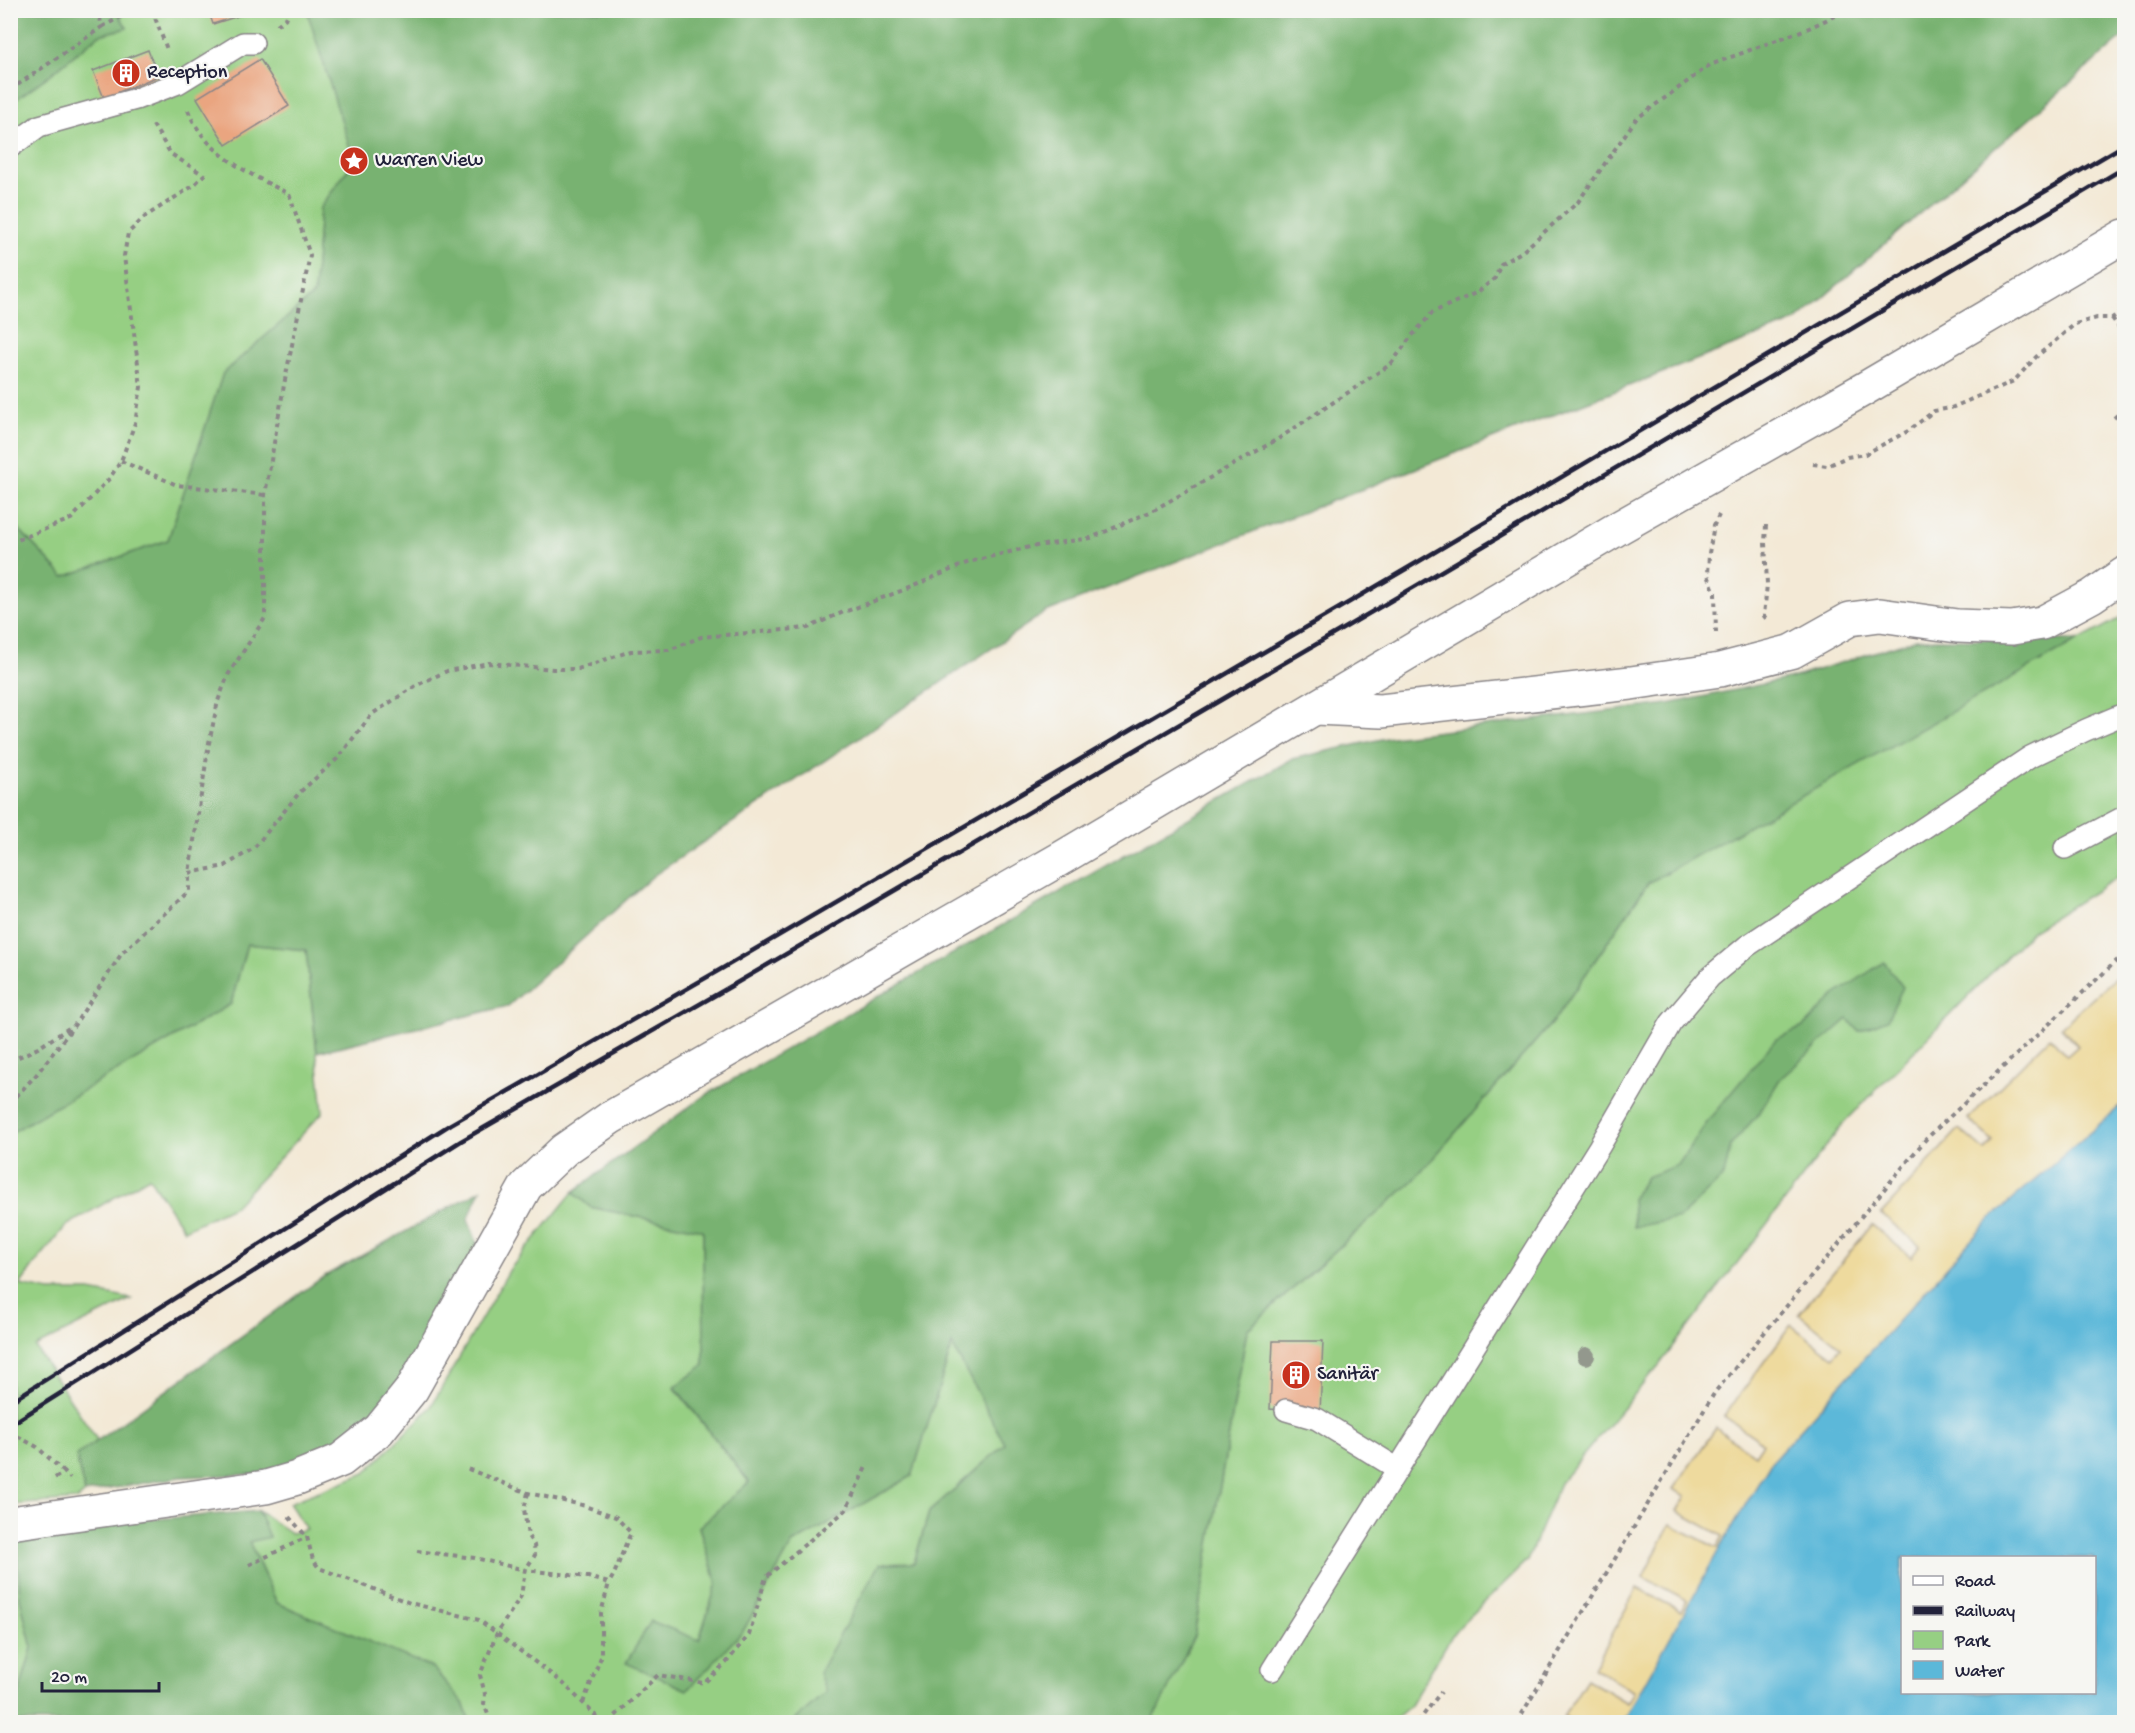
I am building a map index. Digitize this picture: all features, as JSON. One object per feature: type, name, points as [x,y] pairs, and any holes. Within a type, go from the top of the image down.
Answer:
[{"type":"street","points":[[10,1523],[266,1487],[297,1478],[340,1460],[378,1430],[412,1389],[526,1186],[564,1150],[610,1118],[1060,859],[1620,527],[1864,389],[2124,236]]},
{"type":"street","points":[[1316,708],[1381,711],[1630,683],[1720,670],[1793,651],[1850,619],[1880,615],[1957,626],[2012,628],[2042,622],[2092,596],[2124,574]]},
{"type":"lane","points":[[10,147],[39,126],[136,99],[178,84],[243,43],[253,43]]},
{"type":"lane","points":[[1272,1670],[1599,1147],[1671,1023],[1710,977],[1747,946],[2030,758],[2124,714]]},
{"type":"lane","points":[[2065,848],[2124,817]]},
{"type":"lane","points":[[1286,1410],[1317,1419],[1398,1469]]},
{"type":"path","points":[[98,10],[102,27]]},
{"type":"path","points":[[10,90],[102,27],[133,10]]},
{"type":"path","points":[[152,10],[164,41]]},
{"type":"path","points":[[189,873],[225,866],[254,848],[300,792],[337,759],[372,714],[417,685],[447,670],[489,663],[578,669],[631,651],[669,650],[701,637],[808,628],[969,562],[1030,547],[1091,538],[1152,511],[1278,439],[1391,364],[1433,312],[1478,292],[1495,278],[1501,264],[1523,251],[1578,202],[1636,118],[1710,65],[1809,28],[1847,10]]},
{"type":"path","points":[[10,1103],[36,1075],[76,1022],[122,953],[189,891],[189,873],[209,742],[218,701],[228,675],[265,618],[265,495],[310,255],[289,194],[249,173],[219,153],[204,138],[192,119],[178,84]]},
{"type":"path","points":[[10,543],[71,519],[108,479],[121,461],[135,423],[141,387],[124,256],[128,233],[146,216],[194,186],[204,175],[171,154],[136,99]]},
{"type":"path","points":[[1813,464],[1827,466],[1847,457],[1865,454],[1908,430],[1934,411],[1951,408],[2014,381],[2036,357],[2075,324],[2097,318],[2112,318],[2124,310]]},
{"type":"path","points":[[2112,318],[2124,334]]},
{"type":"path","points":[[2114,418],[2124,409]]},
{"type":"path","points":[[121,461],[177,485],[265,495]]},
{"type":"path","points":[[1720,670],[1714,625],[1715,593],[1708,575],[1714,525],[1723,507]]},
{"type":"path","points":[[1766,525],[1767,584],[1764,616],[1793,651]]},
{"type":"path","points":[[1517,1722],[1715,1392],[1926,1139],[2124,954]]},
{"type":"path","points":[[10,1061],[59,1036],[76,1022]]},
{"type":"path","points":[[10,1432],[37,1447],[64,1472]]},
{"type":"path","points":[[609,1722],[658,1675],[705,1683],[726,1663],[749,1635],[766,1577],[846,1510],[867,1465]]},
{"type":"path","points":[[468,1469],[528,1493],[582,1505],[616,1517],[631,1533],[623,1548],[618,1568],[609,1583],[601,1613],[601,1657],[583,1703]]},
{"type":"path","points":[[266,1487],[307,1537],[313,1560],[319,1568],[410,1603],[479,1620],[563,1683],[602,1722]]},
{"type":"path","points":[[491,1722],[484,1704],[485,1694],[480,1675],[496,1633],[521,1596],[525,1570],[535,1555],[534,1545],[528,1536],[524,1509],[528,1493]]},
{"type":"path","points":[[249,1565],[307,1537]]},
{"type":"path","points":[[417,1551],[474,1558],[525,1570],[588,1577],[609,1583]]},
{"type":"path","points":[[1418,1722],[1441,1692]]},
{"type":"green space","points":[[11,10],[117,11],[127,28],[99,35],[11,103]]},
{"type":"green space","points":[[2124,10],[2124,36],[1796,321],[1046,612],[653,876],[508,1006],[317,1052],[306,950],[247,944],[231,1004],[11,1133],[11,521],[64,577],[168,540],[223,373],[314,294],[320,208],[354,161],[307,11]]},
{"type":"green space","points":[[117,11],[312,11],[354,161],[320,208],[314,294],[223,374],[168,540],[64,577],[11,521],[10,103],[51,74],[99,35],[127,28]]},
{"type":"green space","points":[[2124,616],[2124,873],[2032,931],[1844,1123],[1660,1364],[1560,1483],[1527,1561],[1454,1632],[1409,1707],[1391,1722],[1153,1722],[1194,1636],[1247,1330],[1414,1180],[1555,1019],[1648,883],[1964,702]]},
{"type":"green space","points":[[1916,639],[2079,640],[1648,883],[1555,1019],[1414,1180],[1247,1330],[1194,1636],[1154,1718],[1157,1722],[793,1722],[826,1692],[819,1673],[879,1564],[914,1563],[929,1512],[1005,1444],[952,1345],[912,1476],[792,1544],[743,1631],[687,1690],[626,1663],[651,1621],[699,1640],[717,1583],[699,1527],[749,1482],[675,1387],[704,1365],[703,1230],[590,1207],[573,1192],[704,1096],[1292,759],[1391,737],[1668,704],[1792,678]]},
{"type":"green space","points":[[247,944],[306,950],[323,1112],[235,1206],[184,1230],[149,1177],[66,1226],[34,1265],[20,1285],[50,1291],[90,1291],[131,1299],[35,1347],[98,1441],[76,1456],[85,1493],[77,1500],[11,1505],[10,1133],[231,1004]]},
{"type":"green space","points":[[1884,962],[1903,987],[1887,1020],[1859,1031],[1848,1019],[1780,1079],[1760,1112],[1731,1145],[1724,1176],[1680,1218],[1634,1227],[1632,1199],[1646,1177],[1678,1165],[1710,1118],[1776,1039],[1803,1027],[1836,994]]},
{"type":"green space","points":[[481,1190],[468,1219],[481,1253],[403,1387],[324,1454],[258,1474],[180,1477],[85,1493],[76,1456],[323,1277]]},
{"type":"green space","points":[[573,1192],[590,1207],[703,1230],[704,1365],[675,1388],[749,1482],[699,1527],[717,1583],[699,1640],[626,1663],[743,1631],[792,1544],[912,1476],[952,1345],[1005,1444],[929,1512],[914,1563],[826,1692],[793,1722],[470,1722],[463,1703],[433,1668],[277,1603],[249,1541],[269,1537],[258,1511],[291,1533],[306,1529],[289,1503],[365,1473],[430,1408],[510,1269]]},
{"type":"green space","points":[[258,1511],[269,1537],[249,1542],[277,1603],[433,1668],[463,1703],[470,1722],[11,1722],[32,1648],[20,1598],[16,1530]]},
{"type":"green space","points":[[16,1530],[20,1598],[32,1648],[11,1722],[10,1533]]},
{"type":"sand","points":[[2124,970],[2124,1722],[1575,1722],[1563,1716],[1587,1679],[1627,1703],[1634,1692],[1594,1668],[1637,1588],[1681,1611],[1687,1600],[1643,1577],[1670,1524],[1717,1548],[1723,1536],[1677,1511],[1686,1496],[1673,1489],[1716,1428],[1755,1455],[1763,1443],[1724,1416],[1791,1325],[1833,1357],[1841,1347],[1799,1314],[1872,1225],[1911,1257],[1920,1246],[1881,1214],[1959,1129],[1985,1151],[1993,1141],[1968,1119],[2050,1037],[2067,1056],[2078,1046],[2061,1027]]},
{"type":"water","points":[[2124,1103],[2124,1722],[1623,1722],[1721,1546],[1771,1462],[1992,1217]]},
{"type":"building","points":[[208,10],[254,10],[254,11],[213,24]]},
{"type":"building","name":"Reception","points":[[148,50],[158,76],[104,98],[93,71]]},
{"type":"building","points":[[260,59],[289,106],[226,145],[197,98]]},
{"type":"building","name":"Sanitär","points":[[1273,1341],[1323,1341],[1320,1414],[1270,1409]]},
{"type":"railway","points":[[10,1402],[451,1124],[1406,569],[2124,145]]},
{"type":"railway","points":[[10,1425],[461,1141],[1416,586],[2124,168]]},
{"type":"place","name":"Reception","points":[[126,73]]},
{"type":"place","name":"Warren View","points":[[354,161]]},
{"type":"place","name":"Sanitär","points":[[1296,1375]]}]
